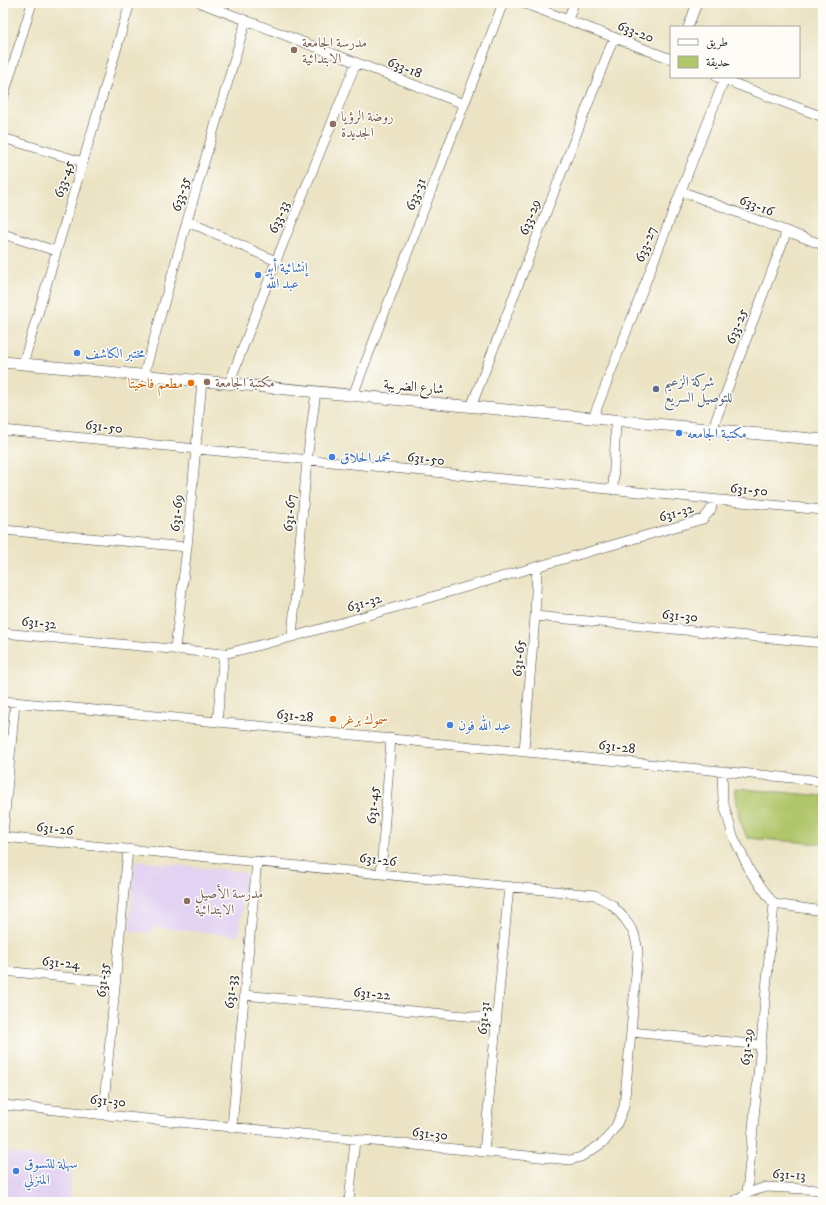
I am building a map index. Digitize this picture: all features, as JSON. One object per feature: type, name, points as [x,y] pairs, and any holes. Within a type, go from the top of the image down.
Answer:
[{"type":"street","points":[[3,98],[32,3]]},
{"type":"street","name":"633-45","points":[[22,364],[130,3]]},
{"type":"street","name":"633-18","points":[[201,3],[464,104]]},
{"type":"street","name":"633-31","points":[[353,395],[503,3]]},
{"type":"street","name":"633-20","points":[[523,3],[670,59]]},
{"type":"street","points":[[568,20],[574,3]]},
{"type":"street","points":[[688,26],[697,3]]},
{"type":"street","name":"633-35","points":[[144,375],[246,20]]},
{"type":"street","name":"633-29","points":[[471,407],[614,37]]},
{"type":"street","name":"633-33","points":[[229,384],[276,261],[356,63]]},
{"type":"street","points":[[721,78],[823,117]]},
{"type":"street","name":"633-27","points":[[593,418],[681,191],[721,78]]},
{"type":"street","points":[[3,138],[83,162]]},
{"type":"street","name":"633-16","points":[[681,191],[823,245]]},
{"type":"street","points":[[187,222],[276,261]]},
{"type":"street","name":"633-25","points":[[712,430],[786,231]]},
{"type":"street","points":[[3,234],[56,251]]},
{"type":"street","name":"شارع الضريبة","points":[[3,362],[823,440]]},
{"type":"street","name":"631-69","points":[[175,648],[187,547],[202,381]]},
{"type":"street","name":"631-67","points":[[292,637],[307,460],[316,392]]},
{"type":"street","points":[[613,490],[616,420]]},
{"type":"street","name":"631-50","points":[[3,430],[823,510]]},
{"type":"street","name":"631-32","points":[[3,632],[224,654],[292,637],[703,519],[711,510],[713,500]]},
{"type":"street","points":[[3,530],[187,547]]},
{"type":"street","name":"631-65","points":[[524,751],[535,616],[537,567]]},
{"type":"street","name":"631-30","points":[[535,616],[823,643]]},
{"type":"street","points":[[217,722],[224,654]]},
{"type":"street","name":"631-28","points":[[3,701],[823,781]]},
{"type":"street","points":[[3,836],[15,702]]},
{"type":"street","name":"631-45","points":[[381,873],[391,738]]},
{"type":"street","points":[[722,771],[723,800],[733,836],[751,873],[774,904],[823,911]]},
{"type":"street","name":"631-26","points":[[3,836],[595,895],[612,905],[625,919],[634,933],[638,950],[631,1032]]},
{"type":"street","name":"631-35","points":[[104,1114],[128,849]]},
{"type":"street","name":"631-33","points":[[232,1126],[257,861]]},
{"type":"street","name":"631-31","points":[[484,1152],[509,886]]},
{"type":"street","name":"631-29","points":[[747,1193],[774,904]]},
{"type":"street","name":"631-24","points":[[3,971],[116,982]]},
{"type":"street","name":"631-22","points":[[244,995],[496,1019]]},
{"type":"street","points":[[631,1032],[761,1045]]},
{"type":"street","name":"631-30","points":[[3,1105],[232,1126],[355,1140],[570,1160],[581,1157],[604,1142],[616,1126],[624,1107],[631,1032]]},
{"type":"street","points":[[349,1202],[355,1140]]},
{"type":"street","name":"631-13","points":[[733,1202],[747,1193],[766,1187],[823,1190]]},
{"type":"shaded area","name":"مدرسة الأصيل الابتدائية","points":[[138,861],[243,872],[246,874],[239,936],[152,927],[152,933],[129,931],[135,863]]},
{"type":"shaded area","points":[[3,1151],[72,1164],[69,1202],[16,1202],[3,1199]]},
{"type":"green space","points":[[735,788],[823,796],[823,844],[747,838],[739,818]]},
{"type":"place","name":"مدرسة الجامعة الابتدائية","points":[[294,50]]},
{"type":"place","name":"روضة الرؤيا الجديدة","points":[[333,124]]},
{"type":"place","name":"إنشائية أبو عبد الله","points":[[258,275]]},
{"type":"place","name":"مختبر الكاشف","points":[[77,353]]},
{"type":"place","name":"مكتبة الجامعة","points":[[207,382]]},
{"type":"place","name":"مطعم فاخيتا","points":[[191,383]]},
{"type":"place","name":"شركة الزعيم للتوصيل السريع","points":[[656,389]]},
{"type":"place","name":"مكتبة الجامعه","points":[[679,433]]},
{"type":"place","name":"محمد الحلاق","points":[[332,457]]},
{"type":"place","name":"سموك برغر","points":[[333,719]]},
{"type":"place","name":"عبد الله فون","points":[[450,725]]},
{"type":"place","name":"مدرسة الأصيل الابتدائية","points":[[187,901]]},
{"type":"place","name":"سهلة للتسوق المنزلي","points":[[16,1171]]}]
